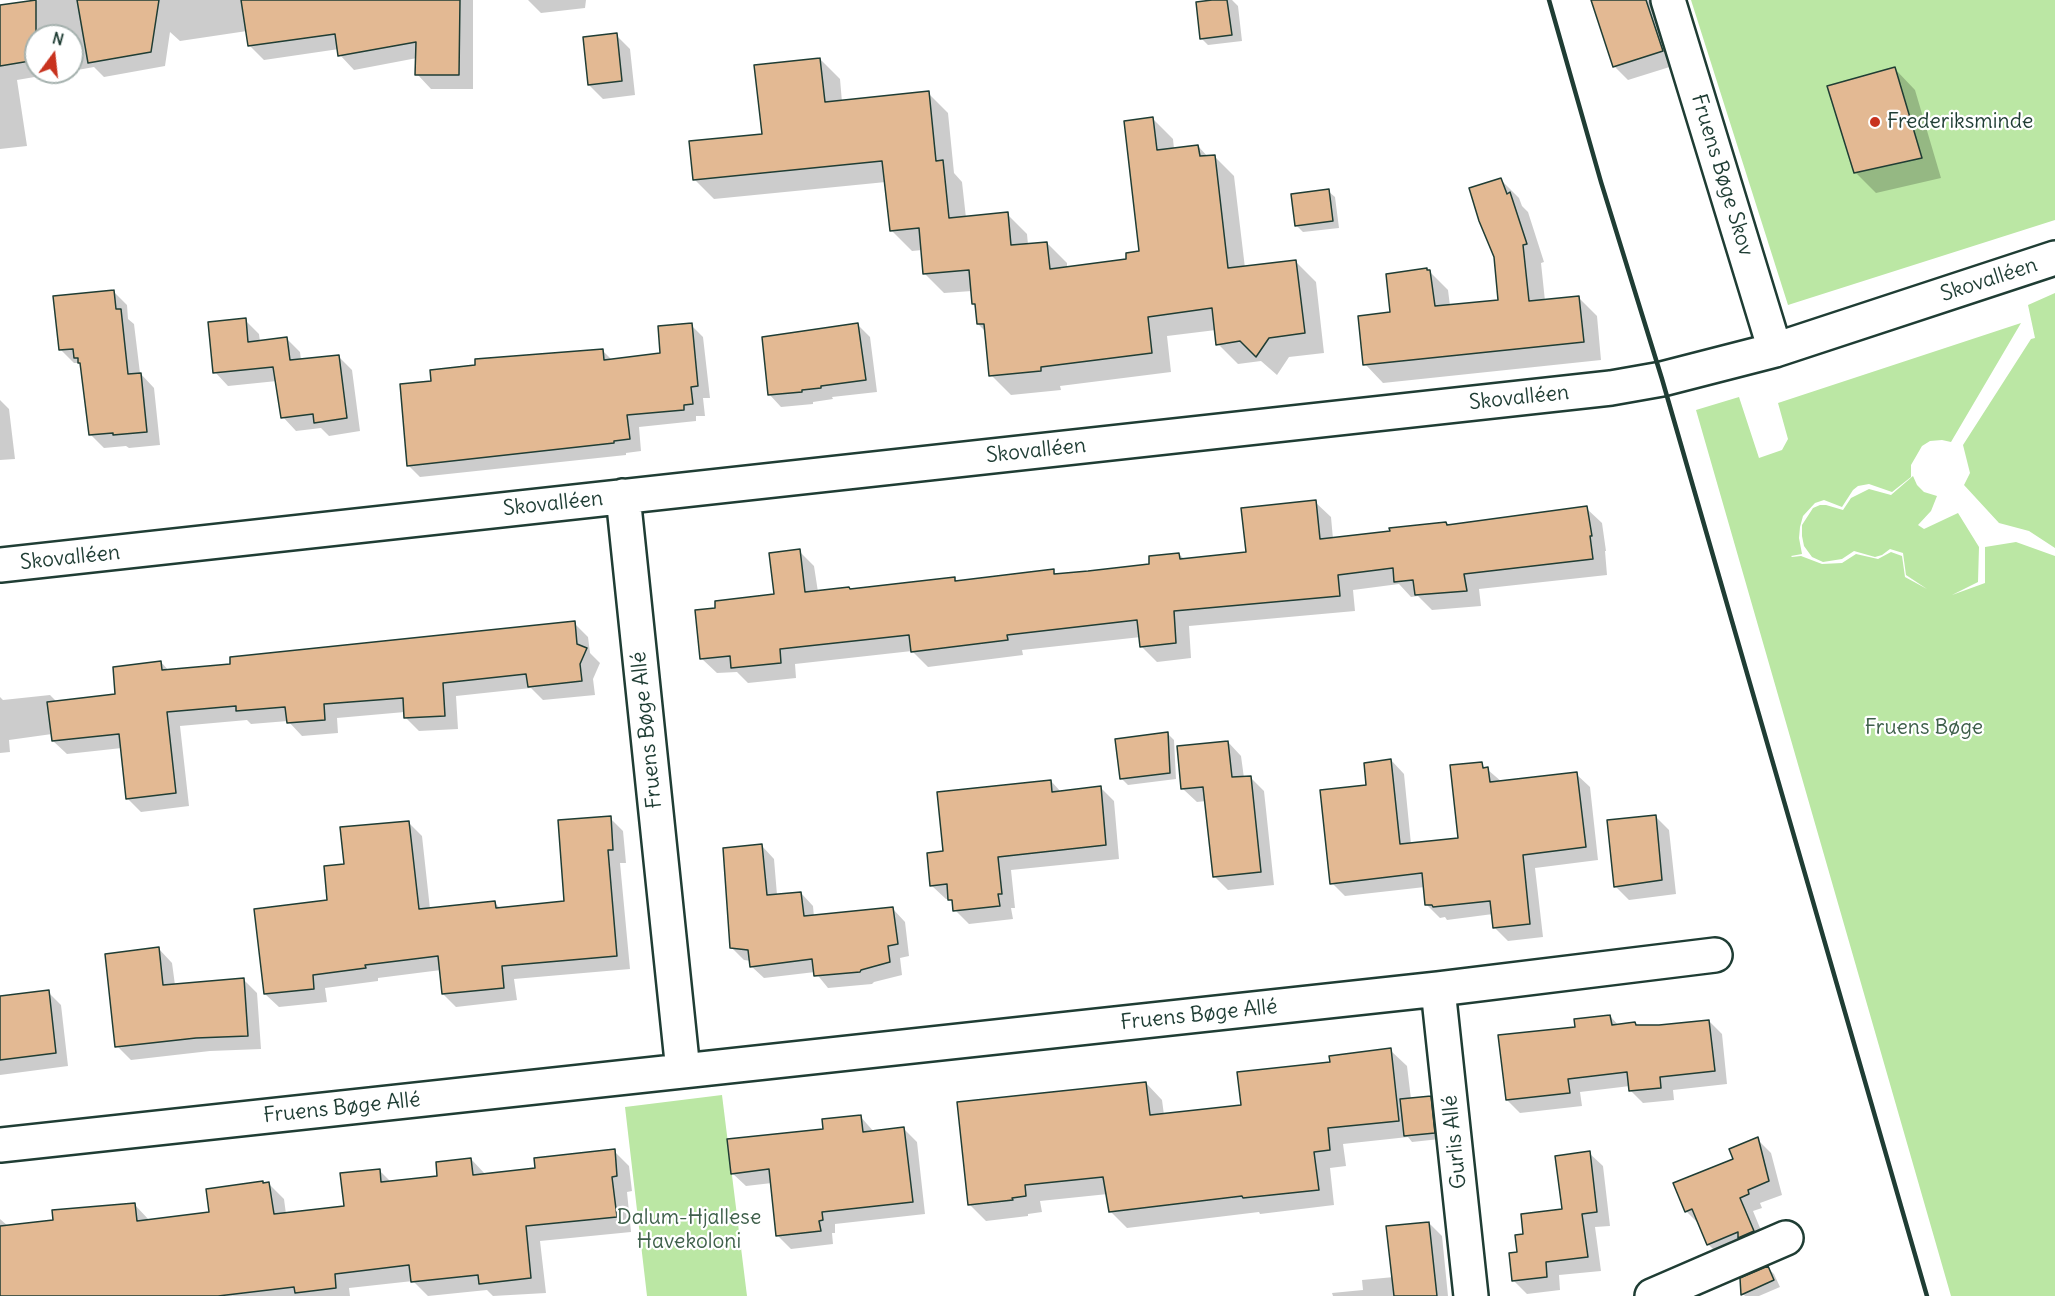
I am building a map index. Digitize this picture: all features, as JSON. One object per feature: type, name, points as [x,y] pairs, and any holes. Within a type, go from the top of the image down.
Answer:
[{"type":"street","name":"Fruens Bøge Skov","points":[[1668,0],[1775,350]]},
{"type":"street","name":"Skovalléen","points":[[0,565],[1611,388],[1662,379],[1775,350],[2055,258]]},
{"type":"street","name":"Fruens Bøge Allé","points":[[623,496],[683,1071]]},
{"type":"street","name":"Fruens Bøge Allé","points":[[0,1145],[1438,989],[1715,955]]},
{"type":"street","name":"Gurlis Allé","points":[[1438,989],[1471,1296]]},
{"type":"street","points":[[1652,1296],[1786,1238]]},
{"type":"green space","points":[[1691,0],[2055,0],[2055,220],[1788,305]]},
{"type":"green space","points":[[2055,293],[2055,548],[2029,531],[1999,523],[1964,485],[1970,473],[1963,445],[2031,339],[2035,338],[2028,305]]},
{"type":"green space","name":"Fruens Bøge","points":[[2021,323],[1951,442],[1930,441],[1922,446],[1911,465],[1911,477],[1892,492],[1869,484],[1858,486],[1853,490],[1842,507],[1824,500],[1815,503],[1803,516],[1800,527],[1799,538],[1802,554],[1791,556],[1801,556],[1822,564],[1842,563],[1856,554],[1878,559],[1891,552],[1902,556],[1905,577],[1927,589],[1906,575],[1903,553],[1890,549],[1875,557],[1854,551],[1842,559],[1823,562],[1812,557],[1804,546],[1802,536],[1802,525],[1813,508],[1826,505],[1843,510],[1851,498],[1869,489],[1891,495],[1913,476],[1917,485],[1924,492],[1937,496],[1931,511],[1918,525],[1924,529],[1958,513],[1979,547],[1978,582],[1952,595],[1985,583],[1985,547],[2016,542],[2055,556],[2055,1296],[1951,1296],[1696,410],[1739,397],[1759,458],[1782,450],[1788,439],[1778,403]]},
{"type":"green space","name":"Dalum-Hjallese Havekoloni","points":[[722,1095],[747,1296],[647,1296],[625,1107]]},
{"type":"building","points":[[36,0],[36,24],[24,24],[24,62],[0,66],[0,5]]},
{"type":"building","points":[[77,0],[159,0],[151,52],[88,63],[84,24],[81,24]]},
{"type":"building","points":[[241,0],[460,0],[459,75],[415,75],[416,42],[338,56],[335,34],[248,46]]},
{"type":"building","points":[[1227,0],[1232,35],[1200,39],[1196,2]]},
{"type":"building","points":[[1591,0],[1646,0],[1663,51],[1613,67]]},
{"type":"building","points":[[617,33],[622,81],[588,85],[583,37]]},
{"type":"building","points":[[820,58],[825,102],[929,91],[936,161],[943,160],[949,218],[1008,212],[1011,245],[1047,242],[1050,269],[1126,259],[1126,253],[1139,251],[1124,121],[1153,117],[1157,150],[1198,145],[1200,156],[1215,155],[1228,268],[1296,260],[1305,333],[1269,338],[1256,357],[1240,341],[1216,345],[1212,308],[1148,317],[1152,353],[1041,367],[1041,371],[989,376],[984,324],[977,324],[975,304],[972,304],[969,270],[923,274],[919,228],[890,231],[882,161],[693,180],[689,141],[762,134],[754,65]]},
{"type":"building","name":"Frederiksminde","points":[[1895,67],[1922,158],[1854,173],[1827,86]]},
{"type":"building","points":[[1501,178],[1507,194],[1510,192],[1527,244],[1523,245],[1529,301],[1579,296],[1584,342],[1363,365],[1358,316],[1390,312],[1386,274],[1427,268],[1430,270],[1435,306],[1498,300],[1494,257],[1479,221],[1469,188]]},
{"type":"building","points":[[1329,189],[1333,221],[1295,226],[1291,194]]},
{"type":"building","points":[[114,290],[116,309],[121,309],[128,374],[141,373],[147,432],[89,435],[80,363],[78,363],[78,358],[74,358],[73,349],[59,350],[53,296]]},
{"type":"building","points":[[246,318],[248,342],[287,337],[290,360],[339,355],[347,418],[314,423],[313,414],[281,418],[273,367],[213,373],[208,322]]},
{"type":"building","points":[[692,323],[698,386],[691,387],[693,404],[684,405],[684,410],[627,415],[630,439],[614,441],[614,443],[407,466],[400,384],[431,381],[430,370],[475,365],[475,359],[603,349],[604,360],[660,353],[658,326]]},
{"type":"building","points":[[858,323],[866,380],[821,386],[821,388],[802,390],[802,392],[768,395],[762,337]]},
{"type":"building","points":[[1316,500],[1320,539],[1390,531],[1389,528],[1446,522],[1447,525],[1587,506],[1593,559],[1464,574],[1467,591],[1415,595],[1413,580],[1394,582],[1393,568],[1338,575],[1340,596],[1174,611],[1176,643],[1140,647],[1137,620],[1007,635],[1008,640],[911,652],[909,635],[780,649],[781,663],[731,668],[730,656],[700,659],[695,610],[715,608],[715,601],[774,594],[769,553],[800,549],[805,592],[955,577],[955,581],[1054,569],[1054,574],[1088,571],[1149,564],[1149,556],[1179,553],[1180,559],[1246,552],[1241,508]]},
{"type":"building","points":[[575,621],[577,644],[587,648],[580,664],[582,681],[528,687],[526,674],[443,683],[445,716],[404,718],[403,698],[324,704],[325,720],[287,723],[285,707],[236,711],[236,706],[167,712],[176,793],[126,799],[119,734],[52,741],[47,702],[115,694],[113,667],[161,661],[162,670],[230,664],[230,657]]},
{"type":"building","points":[[1168,732],[1170,773],[1120,779],[1115,739]]},
{"type":"building","points":[[1228,741],[1232,777],[1251,776],[1261,872],[1213,877],[1203,787],[1181,789],[1177,746]]},
{"type":"building","points":[[1391,759],[1400,844],[1458,838],[1450,765],[1482,762],[1483,768],[1488,767],[1490,782],[1577,772],[1586,847],[1523,855],[1530,924],[1493,928],[1490,901],[1433,907],[1425,905],[1422,873],[1330,884],[1320,790],[1366,785],[1364,763]]},
{"type":"building","points":[[1051,780],[1052,792],[1101,786],[1106,845],[998,857],[1002,894],[998,894],[1000,906],[953,911],[952,900],[948,900],[947,884],[930,886],[927,853],[943,851],[937,792]]},
{"type":"building","points":[[1656,815],[1662,880],[1614,887],[1607,820]]},
{"type":"building","points":[[611,816],[613,850],[608,850],[617,956],[502,966],[504,988],[442,994],[438,956],[365,965],[366,968],[313,975],[314,989],[264,994],[254,909],[327,900],[324,866],[344,864],[340,827],[409,821],[419,909],[495,901],[496,908],[564,901],[558,820]]},
{"type":"building","points":[[762,844],[767,895],[801,892],[804,916],[893,907],[898,944],[888,946],[890,962],[860,972],[814,976],[812,959],[750,967],[748,950],[730,948],[723,848]]},
{"type":"building","points":[[159,947],[163,985],[244,978],[248,1036],[196,1038],[115,1047],[105,954]]},
{"type":"building","points":[[49,990],[56,1053],[0,1060],[0,996]]},
{"type":"building","points":[[1610,1015],[1612,1025],[1635,1022],[1636,1025],[1659,1025],[1709,1020],[1715,1071],[1660,1077],[1661,1088],[1629,1091],[1627,1072],[1568,1079],[1570,1093],[1506,1100],[1498,1035],[1575,1027],[1574,1019]]},
{"type":"building","points":[[1391,1048],[1399,1121],[1328,1128],[1330,1150],[1314,1152],[1319,1190],[1243,1198],[1242,1196],[1109,1212],[1103,1177],[1025,1185],[1026,1196],[1012,1198],[1013,1200],[968,1205],[957,1102],[1146,1082],[1150,1115],[1241,1105],[1237,1072],[1330,1062],[1329,1056]]},
{"type":"building","points":[[1431,1096],[1435,1133],[1404,1136],[1400,1099]]},
{"type":"building","points":[[861,1115],[863,1132],[904,1127],[913,1202],[822,1212],[823,1220],[819,1221],[821,1231],[776,1236],[769,1169],[731,1174],[727,1139],[823,1129],[822,1119]]},
{"type":"building","points":[[1758,1137],[1769,1181],[1748,1190],[1749,1194],[1740,1198],[1754,1231],[1738,1238],[1738,1232],[1707,1245],[1692,1209],[1685,1212],[1673,1183],[1733,1159],[1729,1149]]},
{"type":"building","points":[[615,1149],[617,1176],[612,1177],[617,1217],[526,1226],[531,1278],[479,1284],[478,1275],[411,1282],[409,1265],[335,1274],[336,1288],[295,1293],[294,1287],[218,1296],[0,1296],[0,1226],[53,1220],[52,1210],[135,1203],[137,1221],[209,1212],[206,1189],[263,1181],[263,1183],[269,1182],[274,1214],[344,1206],[340,1173],[380,1169],[381,1182],[437,1176],[436,1162],[471,1158],[473,1175],[535,1168],[534,1158]]},
{"type":"building","points":[[1590,1151],[1597,1212],[1582,1214],[1588,1257],[1546,1262],[1547,1277],[1512,1281],[1509,1253],[1517,1252],[1515,1235],[1523,1234],[1521,1214],[1562,1209],[1555,1156]]},
{"type":"building","points":[[1429,1222],[1437,1296],[1394,1296],[1386,1226]]},
{"type":"building","points":[[1768,1266],[1774,1280],[1741,1295],[1740,1278]]},
{"type":"railway","points":[[1549,0],[1601,182],[1662,379],[1927,1296]]},
{"type":"place","name":"Frederiksminde","points":[[1875,122]]}]
